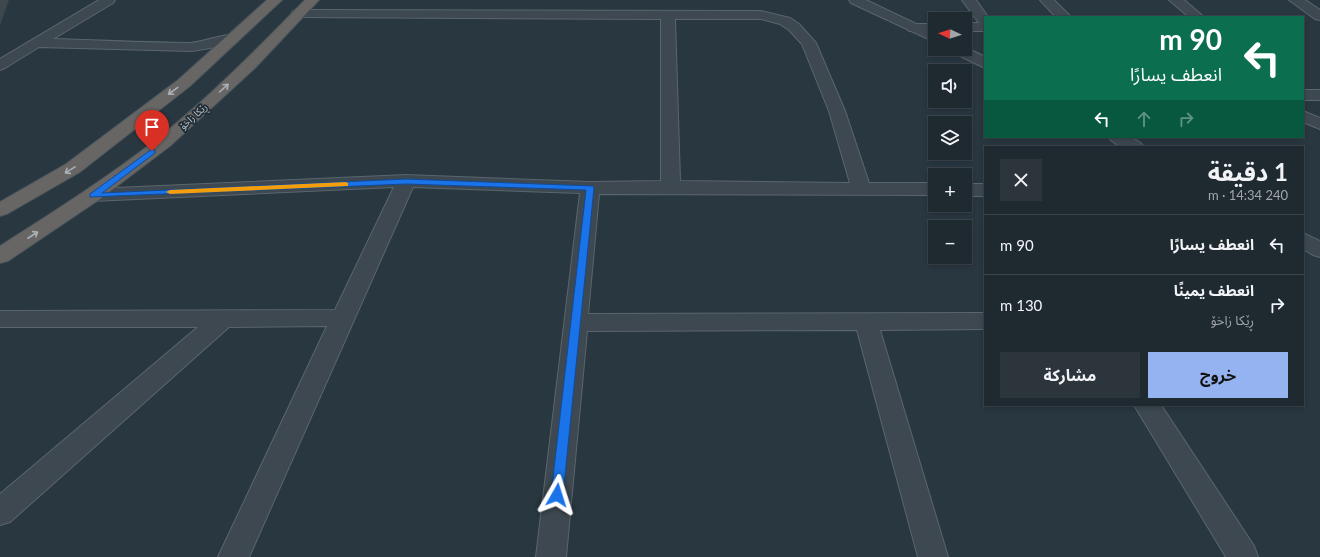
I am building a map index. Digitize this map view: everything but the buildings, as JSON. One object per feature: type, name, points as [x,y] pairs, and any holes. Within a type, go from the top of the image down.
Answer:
[{"type":"highway","points":[[0,210],[73,168],[184,83],[275,0]]},
{"type":"highway","name":"ڕێکا زاخۆ","points":[[0,256],[93,196],[169,137],[250,65],[312,0]]},
{"type":"street","points":[[0,65],[108,0]]},
{"type":"street","points":[[856,0],[928,35]]},
{"type":"street","points":[[968,0],[984,21]]},
{"type":"street","points":[[1047,0],[1063,16]]},
{"type":"street","points":[[1176,0],[1196,16]]},
{"type":"street","points":[[1296,0],[1317,12]]},
{"type":"street","points":[[298,14],[761,15],[785,21],[794,27],[809,43],[837,111],[861,188]]},
{"type":"street","points":[[668,15],[671,187]]},
{"type":"street","points":[[972,27],[984,27]]},
{"type":"street","points":[[914,28],[928,28]]},
{"type":"street","points":[[36,43],[192,47],[213,44],[233,38]]},
{"type":"street","points":[[192,47],[207,52],[212,59]]},
{"type":"street","points":[[971,56],[984,62]]},
{"type":"street","points":[[1304,95],[1320,95]]},
{"type":"street","points":[[1304,116],[1320,124]]},
{"type":"street","points":[[233,557],[406,182]]},
{"type":"street","points":[[93,196],[406,182],[590,188],[671,187],[928,189]]},
{"type":"street","points":[[551,557],[590,188]]},
{"type":"street","points":[[972,190],[984,190]]},
{"type":"street","points":[[1304,241],[1320,250]]},
{"type":"street","points":[[0,319],[343,318]]},
{"type":"street","points":[[0,512],[223,319]]},
{"type":"street","points":[[576,323],[984,320]]},
{"type":"street","points":[[866,321],[933,557]]},
{"type":"street","points":[[1148,406],[1243,557]]},
{"type":"slow traffic","points":[[170,192],[346,184]]},
{"type":"route","points":[[152,151],[93,196],[406,182],[590,188],[557,495]]}]
